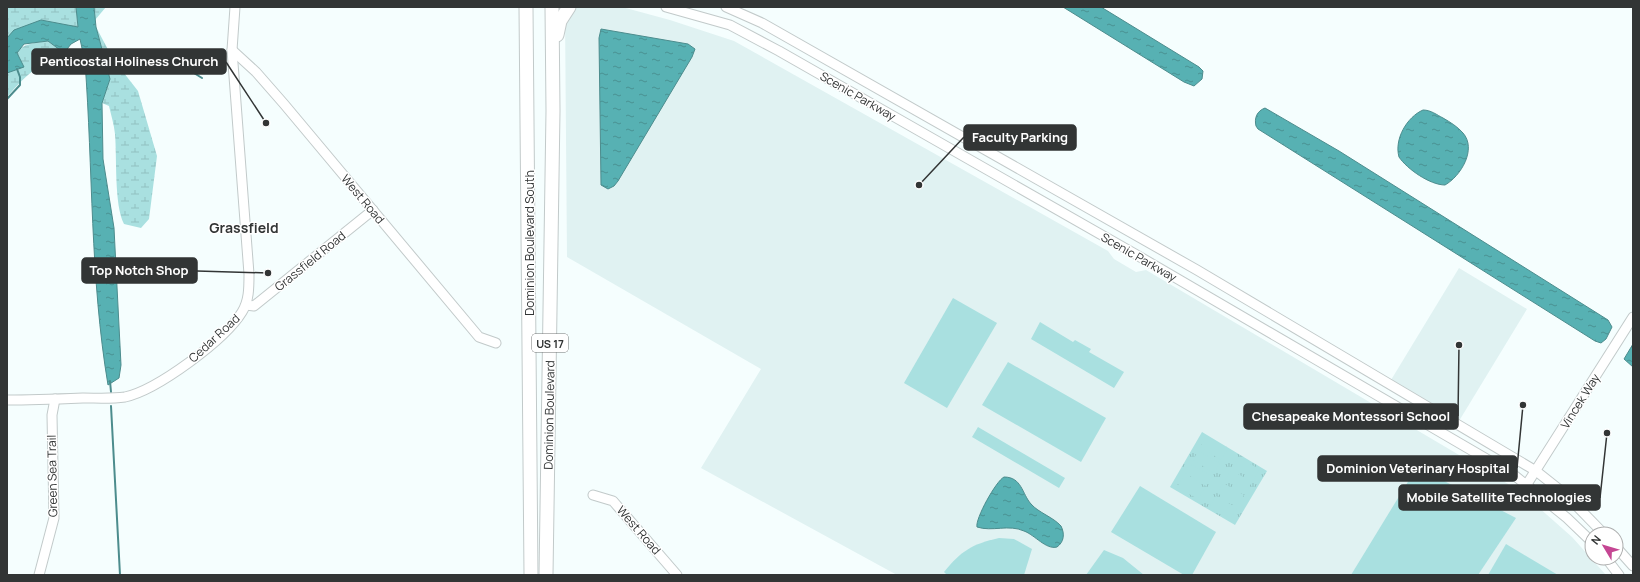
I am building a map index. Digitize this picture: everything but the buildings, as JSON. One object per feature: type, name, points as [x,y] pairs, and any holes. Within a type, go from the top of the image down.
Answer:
[{"type":"highway","name":"Dominion Boulevard South","points":[[526,7],[531,575]]},
{"type":"highway","name":"US 17","points":[[552,7],[553,88]]},
{"type":"highway","points":[[553,88],[559,66],[557,33],[560,21],[569,7]]},
{"type":"highway","name":"Dominion Boulevard","points":[[546,575],[553,88]]},
{"type":"highway","points":[[529,262],[551,262]]},
{"type":"street","name":"Cedar Road","points":[[7,400],[115,398],[139,393],[153,387],[210,346],[235,321],[246,305],[249,290],[248,242],[232,50],[235,7]]},
{"type":"street","points":[[233,29],[240,7]]},
{"type":"street","name":"Scenic Parkway","points":[[666,7],[730,25],[779,51],[1135,254],[1514,475],[1527,484],[1584,534]]},
{"type":"street","name":"Scenic Parkway","points":[[726,7],[769,27],[1196,270],[1536,471],[1565,494],[1596,526]]},
{"type":"street","name":"West Road","points":[[232,50],[256,72],[479,338],[496,343]]},
{"type":"street","name":"Grassfield Road","points":[[246,305],[254,306],[373,210]]},
{"type":"street","name":"Vincek Way","points":[[1527,484],[1633,317]]},
{"type":"street","name":"Green Sea Trail","points":[[39,575],[54,518],[52,415],[55,399]]},
{"type":"street","name":"West Road","points":[[593,495],[613,501],[677,575]]},
{"type":"street","points":[[1624,556],[1633,566]]},
{"type":"street","points":[[1612,566],[1619,575]]},
{"type":"shaded area","points":[[572,7],[622,7],[670,20],[734,41],[1108,251],[1114,259],[1136,272],[1146,270],[1520,491],[1572,537],[1584,550],[1584,566],[1598,566],[1606,575],[897,575],[701,468],[761,369],[567,257],[565,15]]},
{"type":"shaded area","points":[[1459,268],[1527,309],[1459,421],[1391,380]]},
{"type":"green space","points":[[7,7],[76,7],[78,28],[41,20],[7,38]]},
{"type":"green space","points":[[94,7],[106,7],[95,20]]},
{"type":"green space","points":[[96,27],[113,59],[138,91],[157,156],[149,219],[141,228],[124,224],[121,216],[116,180],[115,130],[109,106],[102,103],[110,79]]},
{"type":"green space","points":[[48,41],[64,53],[32,71],[7,97],[7,73],[18,52],[25,46]]},
{"type":"green space","points":[[953,298],[997,323],[947,408],[904,383]]},
{"type":"green space","points":[[1040,322],[1073,342],[1075,340],[1091,349],[1089,352],[1124,372],[1114,388],[1031,339]]},
{"type":"green space","points":[[1008,362],[1106,418],[1081,462],[982,405]]},
{"type":"green space","points":[[978,427],[1065,478],[1059,488],[972,437]]},
{"type":"green space","points":[[1202,432],[1267,471],[1235,525],[1170,487]]},
{"type":"green space","points":[[1206,438],[1227,450],[1221,460],[1200,447]]},
{"type":"green space","points":[[1198,451],[1220,463],[1214,473],[1193,460]]},
{"type":"green space","points":[[1238,457],[1259,469],[1254,479],[1233,467]]},
{"type":"green space","points":[[1190,464],[1212,476],[1206,486],[1185,473]]},
{"type":"green space","points":[[1417,467],[1516,518],[1478,575],[1351,575]]},
{"type":"green space","points":[[1231,470],[1252,482],[1246,492],[1225,480]]},
{"type":"green space","points":[[1183,477],[1204,489],[1198,499],[1177,487]]},
{"type":"green space","points":[[1223,483],[1244,495],[1238,505],[1217,493]]},
{"type":"green space","points":[[1140,486],[1216,532],[1192,575],[1184,575],[1111,532]]},
{"type":"green space","points":[[1216,496],[1237,508],[1231,518],[1210,506]]},
{"type":"green space","points":[[999,538],[1014,539],[1032,549],[1024,575],[947,575],[944,572],[968,549],[981,543]]},
{"type":"green space","points":[[1506,544],[1558,575],[1488,575]]},
{"type":"green space","points":[[1104,550],[1123,558],[1144,575],[1086,575]]},
{"type":"water","points":[[76,7],[94,7],[96,27],[110,79],[102,103],[103,159],[114,228],[121,365],[119,378],[108,385],[98,304],[88,102],[85,62],[80,39],[71,44],[64,53],[48,41],[24,44],[17,53],[24,67],[7,73],[7,38],[14,30],[41,20],[78,27]]},
{"type":"water","points":[[1063,7],[1101,7],[1199,67],[1203,71],[1202,79],[1194,86],[1184,82]]},
{"type":"water","points":[[601,29],[688,44],[695,49],[692,57],[618,181],[614,186],[608,189],[601,185],[599,38]]},
{"type":"water","points":[[1265,108],[1339,151],[1608,320],[1612,327],[1606,339],[1601,343],[1595,341],[1258,129],[1255,123],[1256,118],[1258,113]]},
{"type":"water","points":[[1423,110],[1434,113],[1451,123],[1463,133],[1467,139],[1468,154],[1465,162],[1457,175],[1445,185],[1419,176],[1399,157],[1398,143],[1403,129],[1417,113]]},
{"type":"water","points":[[1633,344],[1633,367],[1624,359]]},
{"type":"water","points":[[1004,477],[1015,480],[1031,504],[1061,526],[1063,538],[1057,547],[1049,546],[1028,533],[1018,529],[989,529],[977,527],[979,516],[987,500],[996,485]]},
{"type":"waterway","points":[[102,56],[124,53],[189,70],[202,78]]},
{"type":"waterway","points":[[7,99],[20,85],[20,77],[17,69]]},
{"type":"waterway","points":[[110,381],[111,392]]},
{"type":"waterway","points":[[111,406],[120,575]]},
{"type":"place","name":"Penticostal Holiness Church","points":[[266,123]]},
{"type":"place","name":"Faculty Parking","points":[[919,185]]},
{"type":"place","name":"Top Notch Shop","points":[[268,273]]},
{"type":"place","name":"Chesapeake Montessori School","points":[[1459,345]]},
{"type":"place","name":"Dominion Veterinary Hospital","points":[[1523,405]]},
{"type":"place","name":"Mobile Satellite Technologies","points":[[1607,433]]},
{"type":"district","name":"Grassfield","points":[[244,227]]}]
